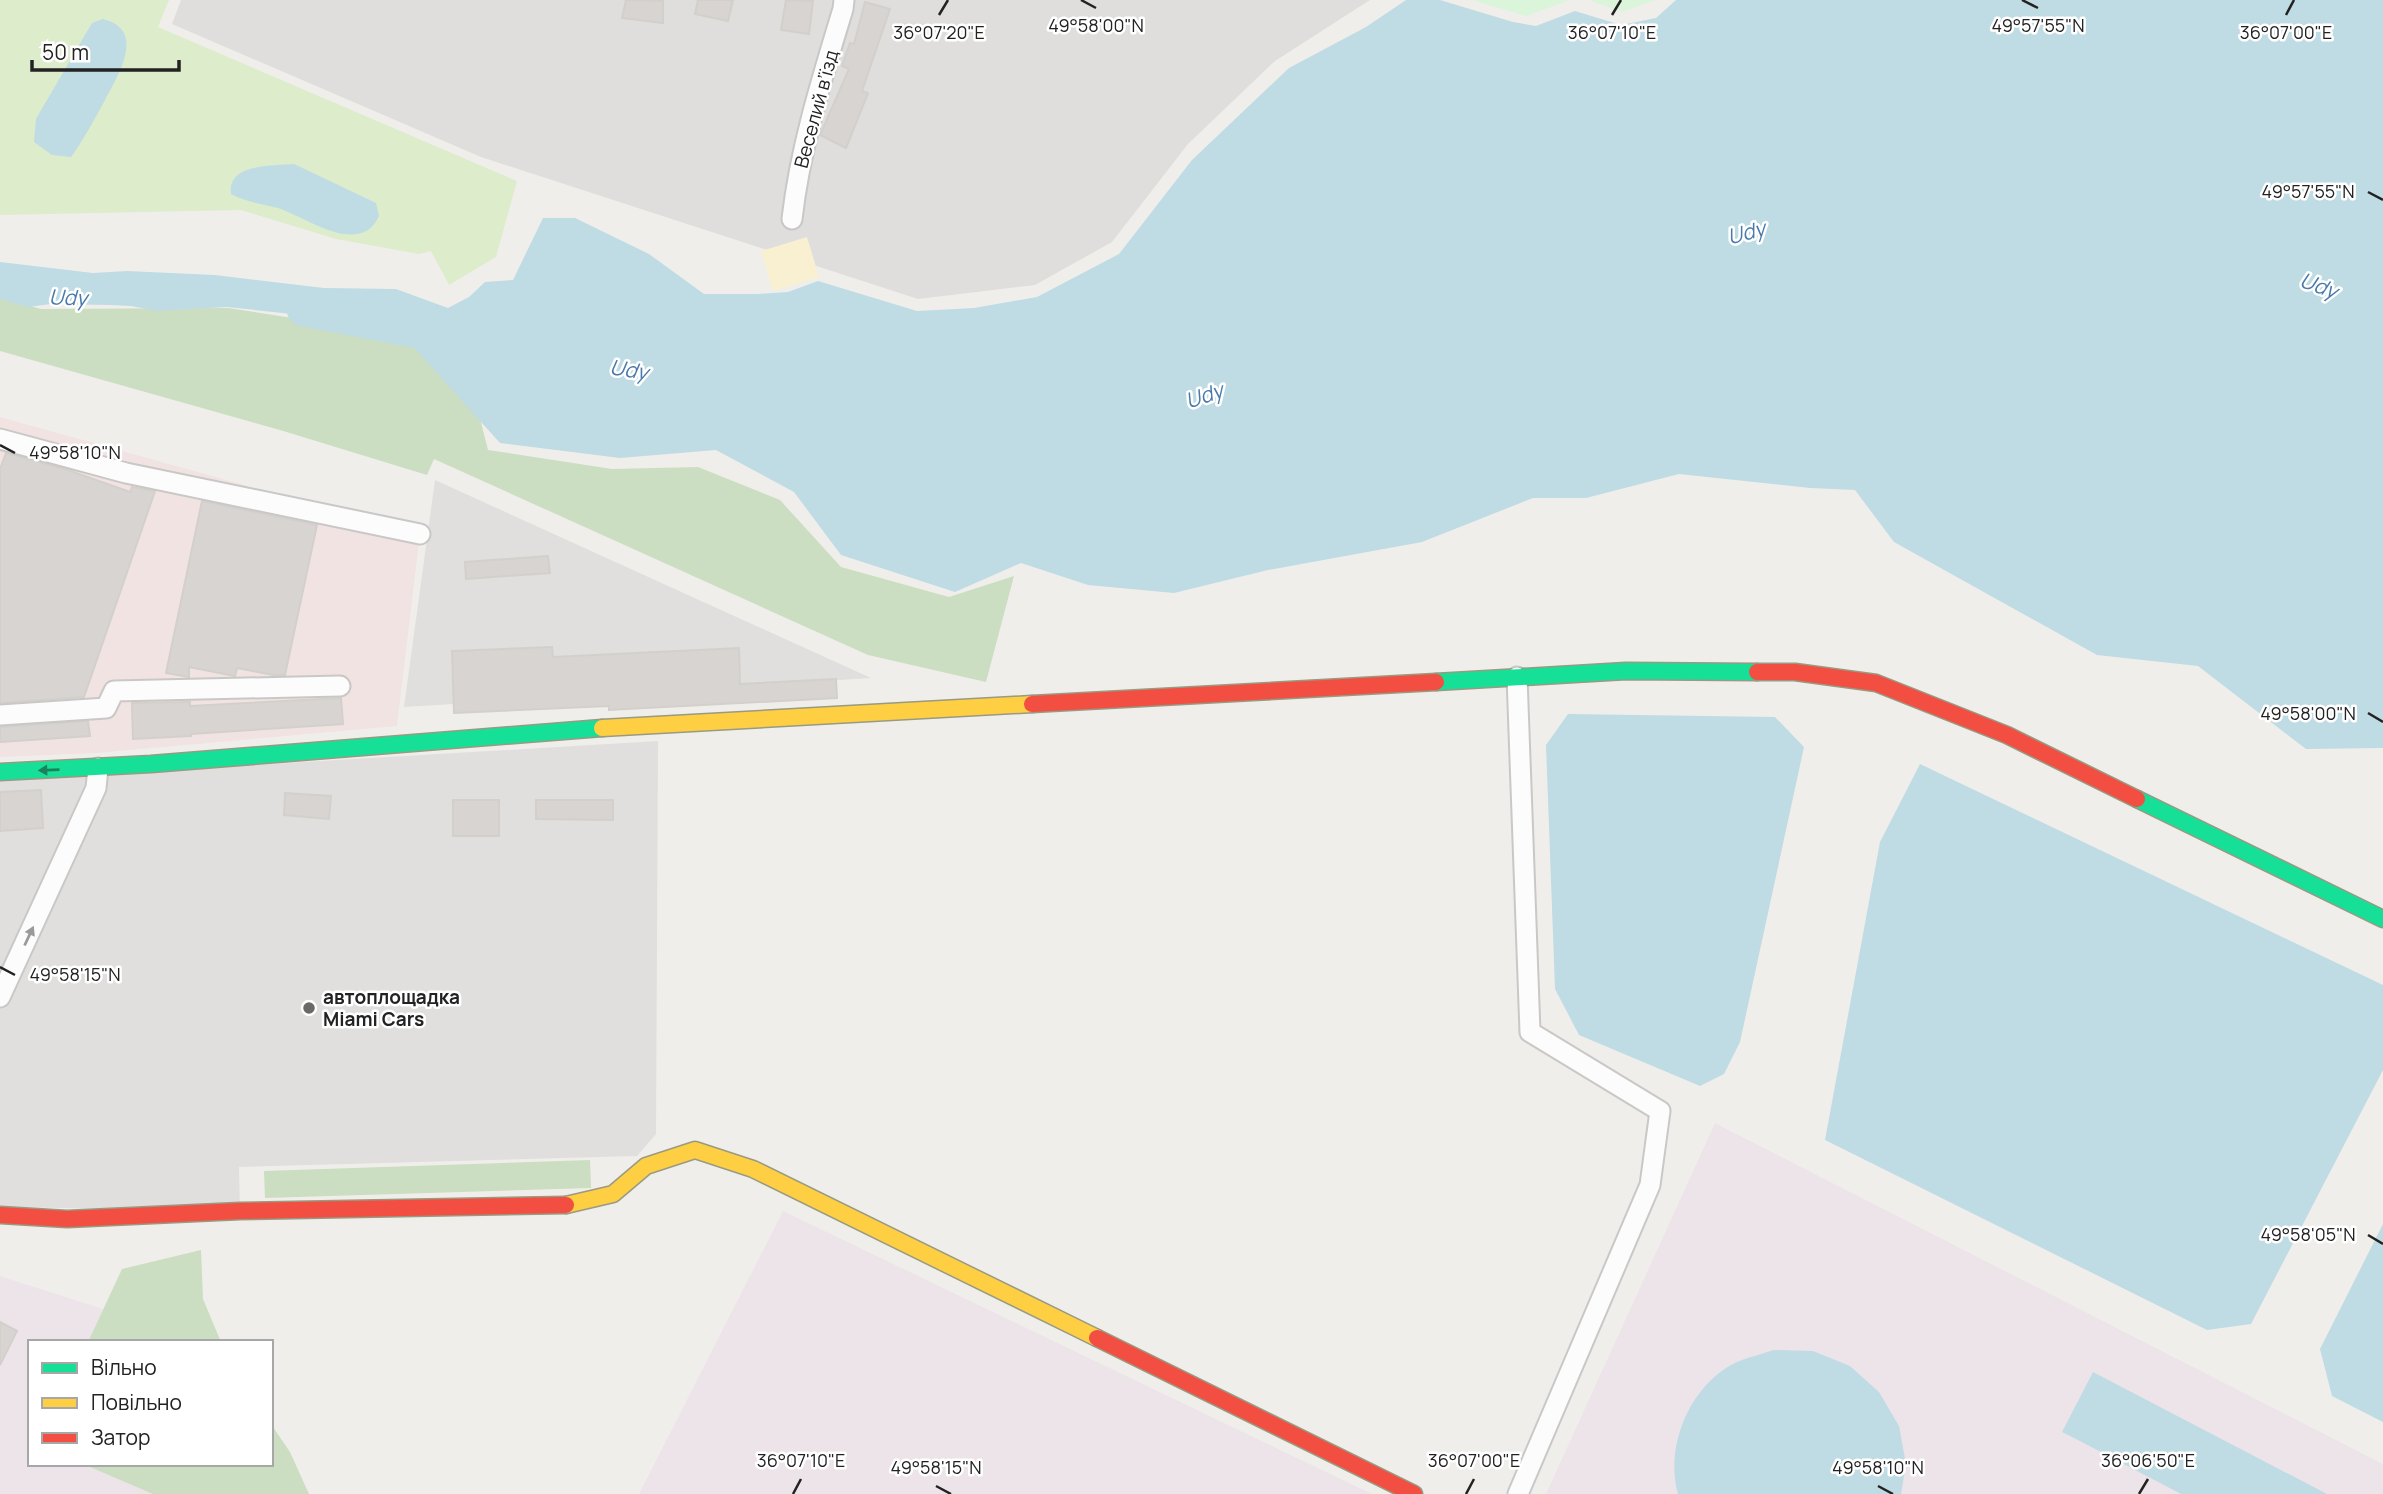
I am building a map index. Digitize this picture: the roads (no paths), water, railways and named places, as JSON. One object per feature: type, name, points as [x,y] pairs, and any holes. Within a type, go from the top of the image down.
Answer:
[{"type":"street","name":"Веселий в’їзд","points":[[792,219],[795,189],[844,0]]},
{"type":"street","points":[[0,439],[126,473],[420,534]]},
{"type":"street","points":[[0,772],[98,768],[419,740],[608,728],[1517,677],[1626,671],[1795,672],[1876,683],[2007,735],[2383,919]]},
{"type":"street","points":[[1517,677],[1530,1032],[1660,1111],[1650,1185],[1518,1494]]},
{"type":"street","points":[[0,715],[106,708],[114,691],[340,686]]},
{"type":"street","points":[[0,997],[96,788],[98,768]]},
{"type":"street","points":[[0,1215],[67,1219],[240,1210],[573,1205],[613,1194],[646,1166],[695,1150],[753,1169],[1414,1494]]},
{"type":"water","points":[[1406,0],[1440,0],[1513,22],[1536,26],[1575,11],[1621,25],[1656,18],[1676,0],[2383,0],[2383,748],[2306,749],[2198,666],[2097,655],[1894,542],[1855,490],[1679,474],[1586,498],[1533,498],[1422,542],[1268,570],[1174,593],[1088,585],[1021,563],[955,592],[841,555],[794,492],[716,450],[620,458],[500,443],[408,341],[369,318],[320,317],[227,307],[157,311],[109,305],[51,304],[28,307],[0,299],[0,262],[93,273],[127,271],[215,275],[324,288],[396,289],[448,308],[469,297],[485,282],[513,280],[543,218],[575,218],[649,254],[704,294],[788,292],[818,281],[917,311],[974,308],[1037,297],[1119,254],[1192,160],[1289,68],[1366,27]]},
{"type":"water","points":[[103,19],[116,25],[124,33],[126,43],[122,66],[71,157],[52,155],[34,142],[36,119],[92,23]]},
{"type":"water","points":[[294,164],[376,203],[379,216],[370,228],[359,234],[346,234],[317,226],[278,208],[231,194],[232,184],[244,171],[264,166]]},
{"type":"water","points":[[1568,714],[1775,717],[1804,747],[1740,1042],[1724,1074],[1700,1086],[1579,1035],[1555,989],[1546,745]]},
{"type":"water","points":[[1920,764],[2383,985],[2383,1070],[2251,1324],[2207,1330],[1825,1140],[1880,842]]},
{"type":"water","points":[[2383,1224],[2383,1422],[2332,1396],[2320,1349]]},
{"type":"water","points":[[1774,1350],[1813,1351],[1850,1366],[1879,1392],[1899,1426],[1906,1464],[1901,1494],[1678,1494],[1675,1456],[1678,1437],[1694,1400],[1706,1385],[1737,1362]]},
{"type":"water","points":[[2093,1372],[2327,1494],[2181,1494],[2062,1432]]},
{"type":"waterway","name":"Udy","points":[[304,309],[424,332]]},
{"type":"place","name":"автоплощадка Miami Cars","points":[[309,1008]]}]
